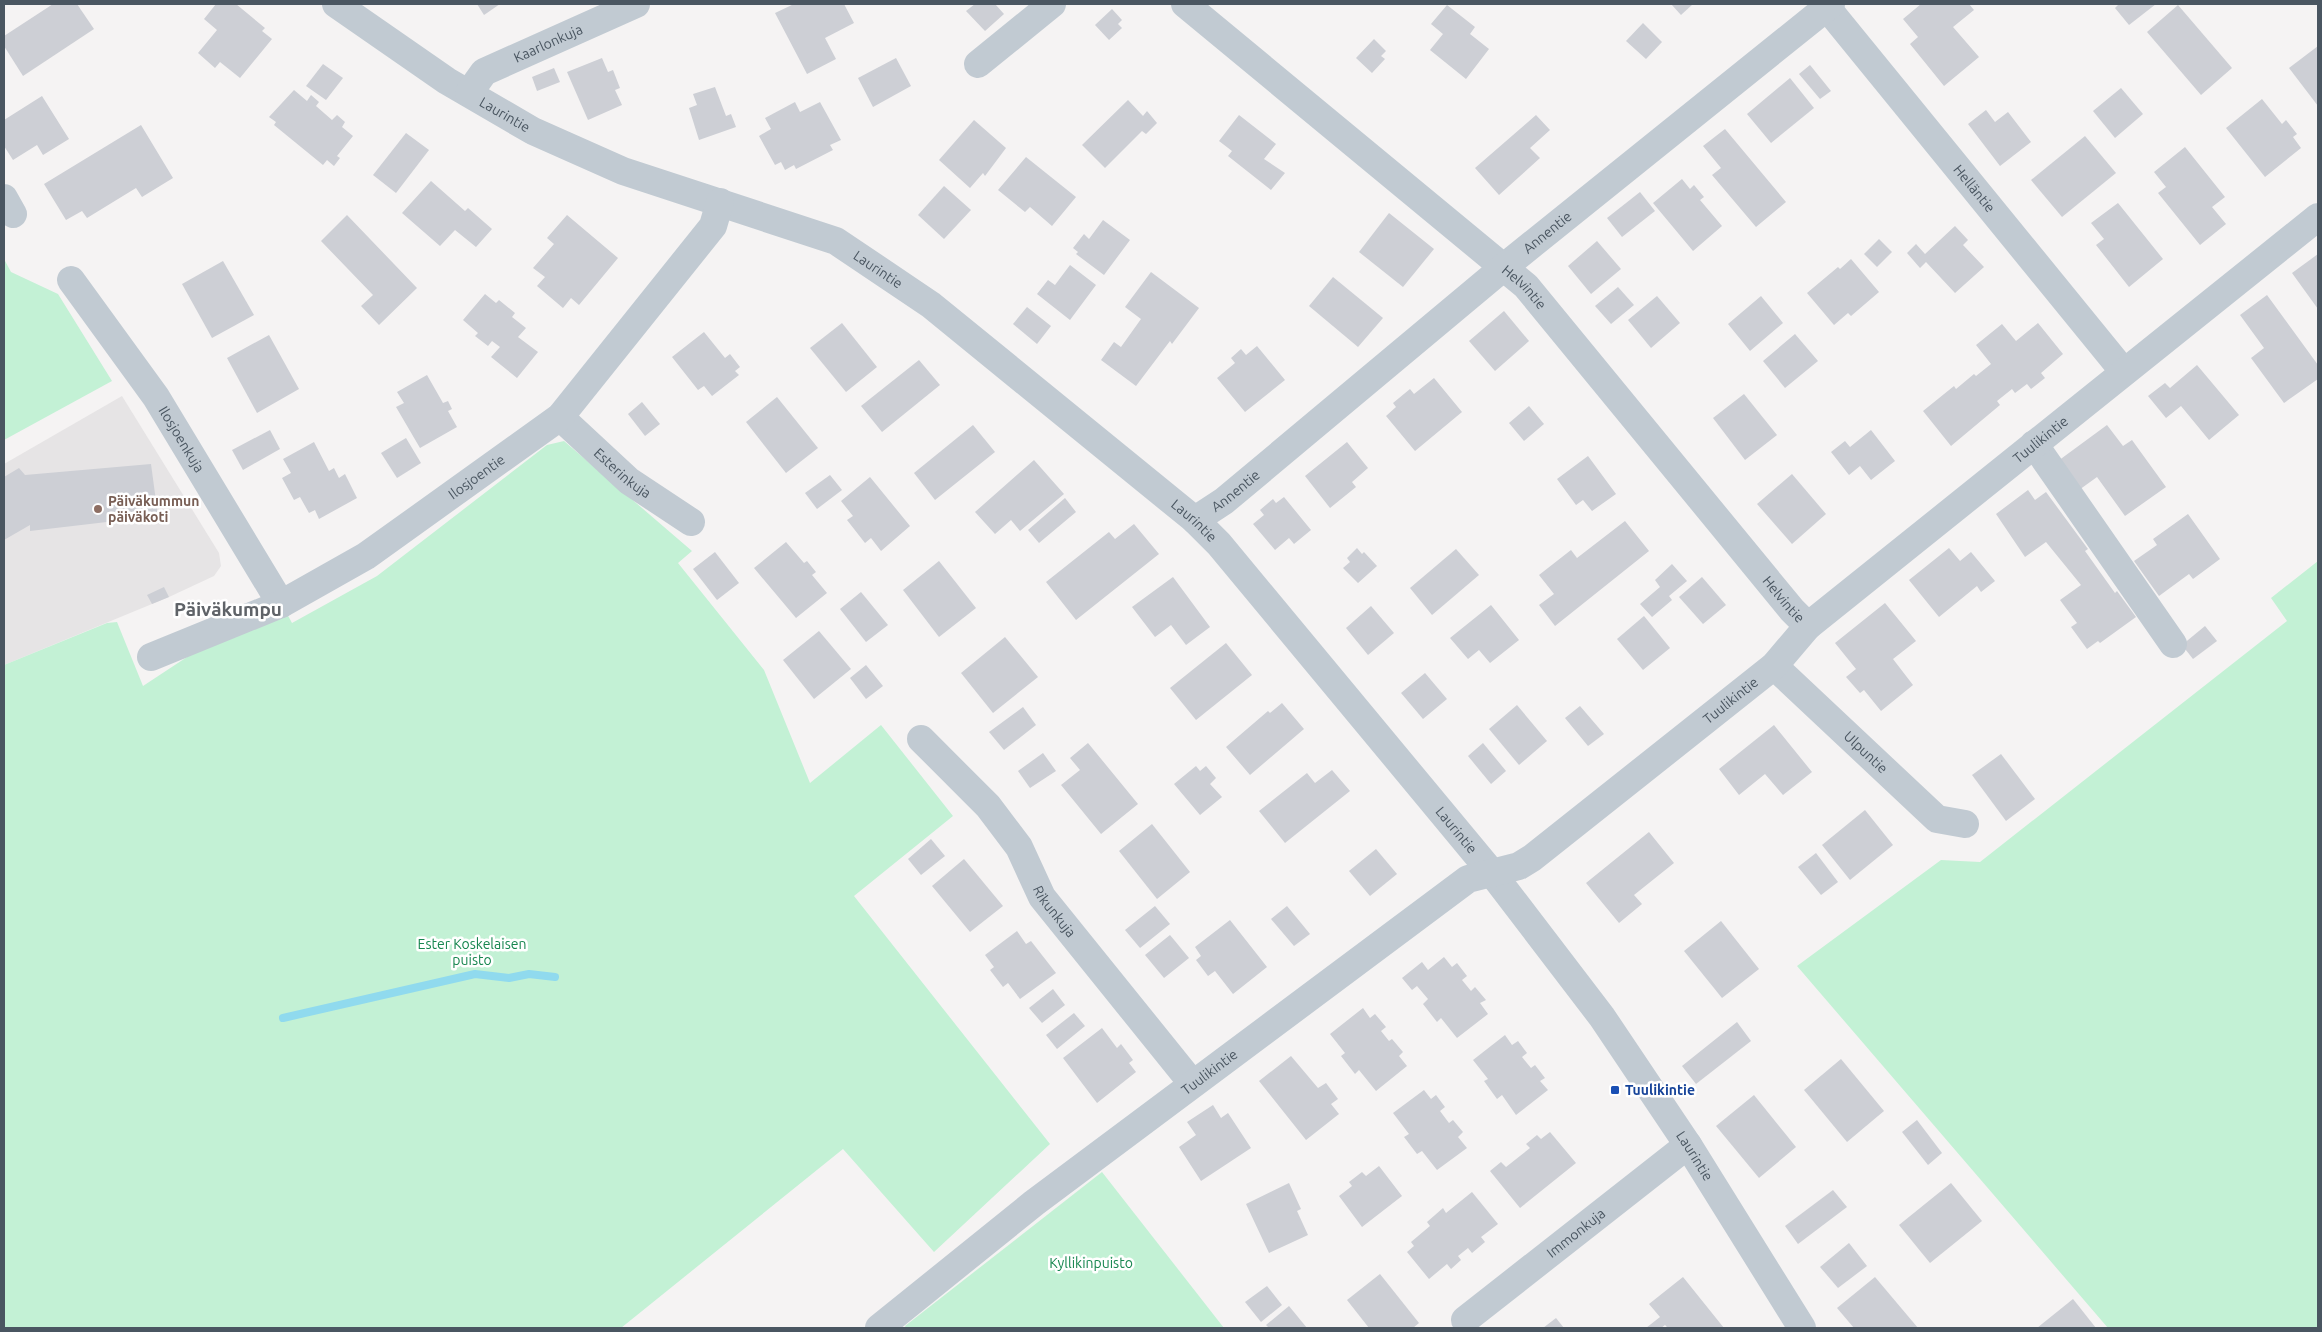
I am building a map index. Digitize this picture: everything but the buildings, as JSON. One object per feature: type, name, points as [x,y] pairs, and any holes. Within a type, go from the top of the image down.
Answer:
[{"type":"street","name":"Laurintie","points":[[336,4],[447,81],[533,131],[623,171],[836,241],[931,305],[1195,520],[1219,544],[1492,873],[1602,1017],[1688,1145],[1802,1328]]},
{"type":"street","name":"Kaarlonkuja","points":[[469,94],[484,72],[636,4]]},
{"type":"street","points":[[978,64],[1052,4]]},
{"type":"street","name":"Helvintie","points":[[1185,4],[1526,286],[1792,610],[1808,626]]},
{"type":"street","name":"Annentie","points":[[1195,520],[1224,501],[1504,267],[1828,5]]},
{"type":"street","name":"Helläntie","points":[[1828,5],[2124,372]]},
{"type":"street","name":"Ilosjoentie","points":[[151,657],[281,604],[366,556],[560,418],[713,226],[720,202]]},
{"type":"street","name":"Tuulikintie","points":[[879,1328],[1034,1203],[1192,1083],[1468,879],[1518,866],[1532,858],[1774,666],[1808,626],[2318,217]]},
{"type":"street","name":"Ilosjoenkuja","points":[[71,280],[156,397],[281,604]]},
{"type":"street","name":"Esterinkuja","points":[[560,418],[629,481],[691,522]]},
{"type":"street","points":[[2034,444],[2173,644]]},
{"type":"street","name":"Ulpuntie","points":[[1774,666],[1937,818],[1965,824]]},
{"type":"street","name":"Rikunkuja","points":[[921,739],[988,806],[1019,847],[1042,897],[1192,1083]]},
{"type":"street","name":"Immonkuja","points":[[1465,1320],[1688,1145]]},
{"type":"shaded area","name":"Päiväkummun päiväkoti","points":[[122,396],[219,553],[221,566],[214,576],[169,597],[4,665],[4,464]]},
{"type":"green space","points":[[4,259],[11,272],[58,294],[112,381],[4,440]]},
{"type":"green space","name":"Ester Koskelaisen puisto","points":[[564,441],[692,551],[678,563],[764,670],[810,783],[881,725],[953,816],[854,896],[1050,1144],[934,1252],[843,1149],[621,1328],[4,1328],[4,665],[107,623],[117,622],[143,686],[228,630],[285,610],[292,623],[377,576],[547,445]]},
{"type":"green space","points":[[2318,561],[2318,1328],[2108,1328],[1797,966],[1941,860],[1980,862],[2287,621],[2271,598]]},
{"type":"green space","name":"Kyllikinpuisto","points":[[1102,1172],[1224,1328],[906,1328],[905,1326]]},
{"type":"waterway","points":[[283,1018],[475,974],[509,978],[529,974],[555,977]]},
{"type":"place","name":"Päiväkummun päiväkoti","points":[[98,509]]},
{"type":"place","name":"Tuulikintie","points":[[1615,1090]]},
{"type":"district","name":"Päiväkumpu","points":[[228,609]]}]
